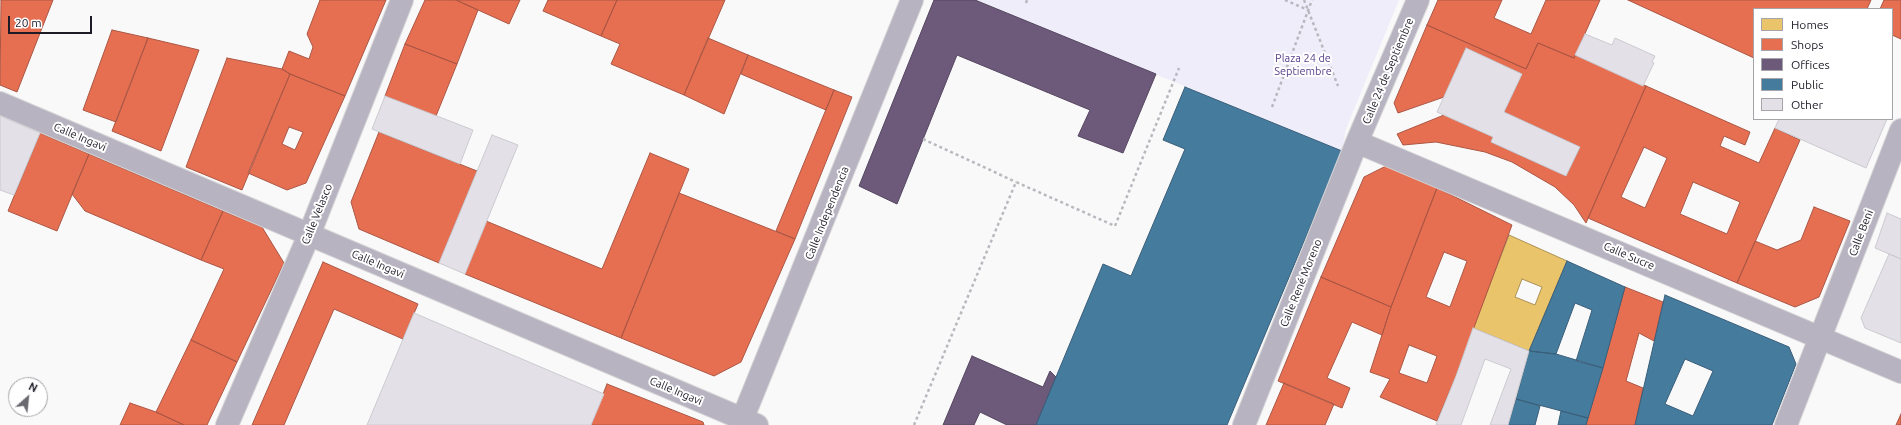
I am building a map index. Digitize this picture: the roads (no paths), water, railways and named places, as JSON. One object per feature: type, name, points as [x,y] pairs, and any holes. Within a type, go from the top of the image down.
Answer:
[{"type":"street","name":"Calle Velasco","points":[[227,425],[309,235],[402,0]]},
{"type":"street","name":"Calle Independencia","points":[[747,423],[912,0]]},
{"type":"street","name":"Calle 24 de Septiembre","points":[[1357,142],[1418,0]]},
{"type":"street","name":"Calle Ingavi","points":[[0,102],[747,423]]},
{"type":"street","name":"Calle Beni","points":[[1786,425],[1901,130]]},
{"type":"street","name":"Calle Sucre","points":[[1357,142],[1901,372]]},
{"type":"street","name":"Calle René Moreno","points":[[1244,425],[1357,142]]},
{"type":"park label","name":"Plaza 24 de Septiembre","points":[[1303,64]]}]
